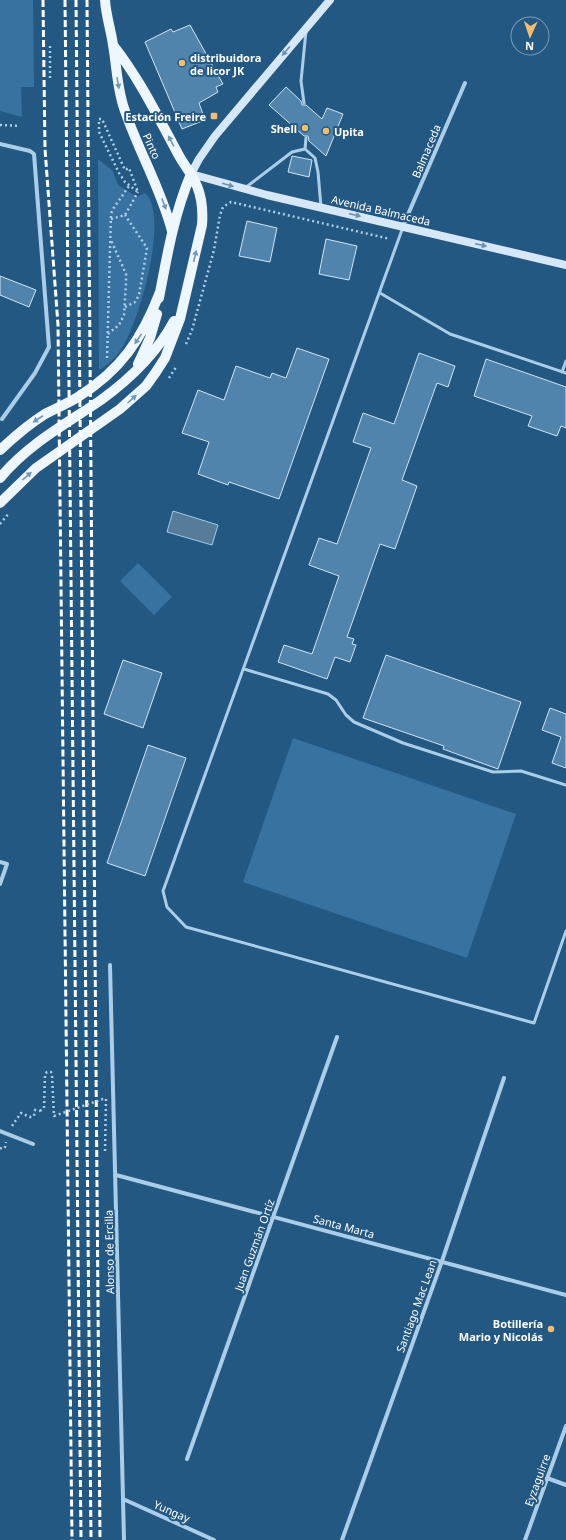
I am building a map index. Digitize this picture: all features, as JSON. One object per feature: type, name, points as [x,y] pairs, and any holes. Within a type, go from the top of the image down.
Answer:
[{"type":"main road","name":"Pinto","points":[[106,0],[107,20],[113,45],[117,81],[125,111],[161,194],[172,231]]},
{"type":"main road","points":[[135,371],[155,322],[172,231],[179,203],[191,174],[199,159],[215,136],[330,0]]},
{"type":"main road","name":"Pinto","points":[[113,45],[137,77],[178,155],[191,174],[200,197],[202,216],[198,243],[186,294]]},
{"type":"main road","name":"Avenida Balmaceda","points":[[191,174],[243,189],[566,265]]},
{"type":"main road","points":[[0,450],[30,424],[92,388],[112,371],[142,334],[160,292]]},
{"type":"main road","points":[[0,478],[29,449],[60,426],[110,394],[135,371],[148,358],[168,332],[186,294]]},
{"type":"main road","points":[[0,503],[36,468],[110,418],[146,386],[164,358],[180,319],[186,294]]},
{"type":"street","name":"Balmaceda","points":[[403,226],[465,83]]},
{"type":"street","points":[[0,144],[30,151],[34,154],[49,347],[35,373],[2,419]]},
{"type":"street","points":[[0,862],[7,864],[0,884]]},
{"type":"street","name":"Alonso de Ercilla","points":[[110,965],[124,1540]]},
{"type":"street","name":"Juan Guzmán Ortíz","points":[[187,1459],[337,1037]]},
{"type":"street","name":"Santiago Mac Lean","points":[[342,1540],[442,1261],[504,1078]]},
{"type":"street","points":[[0,1131],[33,1144]]},
{"type":"street","name":"Santa Marta","points":[[116,1175],[566,1295]]},
{"type":"street","name":"Eyzaguirre","points":[[525,1540],[566,1426]]},
{"type":"street","points":[[547,1478],[566,1485]]},
{"type":"street","name":"Yungay","points":[[123,1499],[214,1540]]},
{"type":"lane","points":[[304,103],[301,81],[307,27]]},
{"type":"lane","points":[[305,149],[306,138]]},
{"type":"lane","points":[[243,189],[292,152],[305,149]]},
{"type":"lane","points":[[305,149],[315,158],[318,172],[321,207]]},
{"type":"lane","points":[[403,226],[163,891],[167,907],[186,927],[534,1023],[566,931]]},
{"type":"lane","points":[[380,293],[450,334],[566,373]]},
{"type":"lane","points":[[562,372],[566,361]]},
{"type":"lane","points":[[244,669],[328,694],[336,700],[346,715],[354,722],[404,742],[493,772],[521,771],[566,785]]},
{"type":"path","points":[[50,44],[50,78]]},
{"type":"path","points":[[99,119],[102,119],[125,170],[129,168],[138,192],[129,186],[119,173],[100,132],[99,119]]},
{"type":"path","points":[[0,125],[20,126]]},
{"type":"path","points":[[106,362],[111,219],[113,209],[129,186]]},
{"type":"path","points":[[111,219],[125,215],[138,192]]},
{"type":"path","points":[[183,350],[192,330],[214,250],[220,215],[223,207],[231,202],[398,241]]},
{"type":"path","points":[[125,215],[147,248],[139,295],[135,302],[125,308]]},
{"type":"path","points":[[108,334],[122,321],[125,308],[126,274],[111,239]]},
{"type":"path","points":[[165,383],[177,364]]},
{"type":"path","points":[[0,1148],[3,1149],[5,1147],[7,1134],[20,1114],[24,1113],[30,1117],[34,1116],[35,1110],[43,1110],[45,1074],[51,1072],[54,1116],[103,1098],[106,1099],[105,1152]]},
{"type":"shaded area","points":[[0,0],[33,0],[34,87],[21,87],[22,117],[0,111]]},
{"type":"shaded area","points":[[98,159],[113,171],[118,185],[137,197],[145,193],[152,205],[154,223],[153,245],[149,269],[144,293],[137,315],[121,350],[110,362],[99,370]]},
{"type":"shaded area","points":[[173,511],[218,525],[212,545],[167,532]]},
{"type":"shaded area","points":[[138,563],[172,597],[154,615],[120,581]]},
{"type":"shaded area","points":[[293,738],[516,814],[467,958],[243,882]]},
{"type":"building","name":"distribuidora de licor JK","points":[[190,25],[223,84],[216,87],[218,92],[199,103],[205,120],[182,129],[145,42],[171,29],[173,32]]},
{"type":"building","points":[[286,87],[301,101],[302,105],[306,105],[322,119],[327,108],[343,114],[326,156],[309,141],[308,136],[304,136],[269,105]]},
{"type":"building","points":[[292,156],[312,160],[309,177],[288,172]]},
{"type":"building","points":[[247,221],[277,228],[270,262],[239,256]]},
{"type":"building","points":[[326,239],[357,246],[349,280],[319,274]]},
{"type":"building","points":[[0,276],[36,290],[29,307],[0,295]]},
{"type":"building","points":[[297,348],[329,359],[279,499],[229,482],[228,485],[198,474],[209,442],[182,433],[198,390],[224,400],[236,366],[270,378],[272,373],[286,378]]},
{"type":"building","points":[[419,353],[455,366],[448,387],[437,383],[402,480],[417,486],[395,549],[380,544],[347,637],[354,639],[352,644],[356,645],[350,662],[335,657],[327,679],[278,662],[284,645],[312,654],[339,576],[309,565],[319,538],[337,544],[371,448],[353,442],[363,413],[394,424]]},
{"type":"building","points":[[486,359],[566,387],[566,428],[561,426],[557,436],[528,426],[532,416],[474,396]]},
{"type":"building","points":[[386,655],[521,702],[498,769],[443,749],[444,746],[363,718]]},
{"type":"building","points":[[123,660],[162,673],[143,728],[104,714]]},
{"type":"building","points":[[550,708],[566,714],[566,768],[552,763],[561,737],[542,730]]},
{"type":"building","points":[[148,745],[186,758],[145,876],[107,863]]},
{"type":"railway","points":[[43,0],[45,149],[58,325],[72,1540]]},
{"type":"railway","points":[[65,0],[81,1540]]},
{"type":"railway","points":[[76,0],[91,1540]]},
{"type":"railway","points":[[87,0],[100,1540]]},
{"type":"place","name":"distribuidora de licor JK","points":[[182,63]]},
{"type":"place","name":"Estación Freire","points":[[214,116]]},
{"type":"place","name":"Shell","points":[[305,128]]},
{"type":"place","name":"Upita","points":[[326,131]]},
{"type":"place","name":"Botillería Mario y Nicolás","points":[[551,1329]]}]
